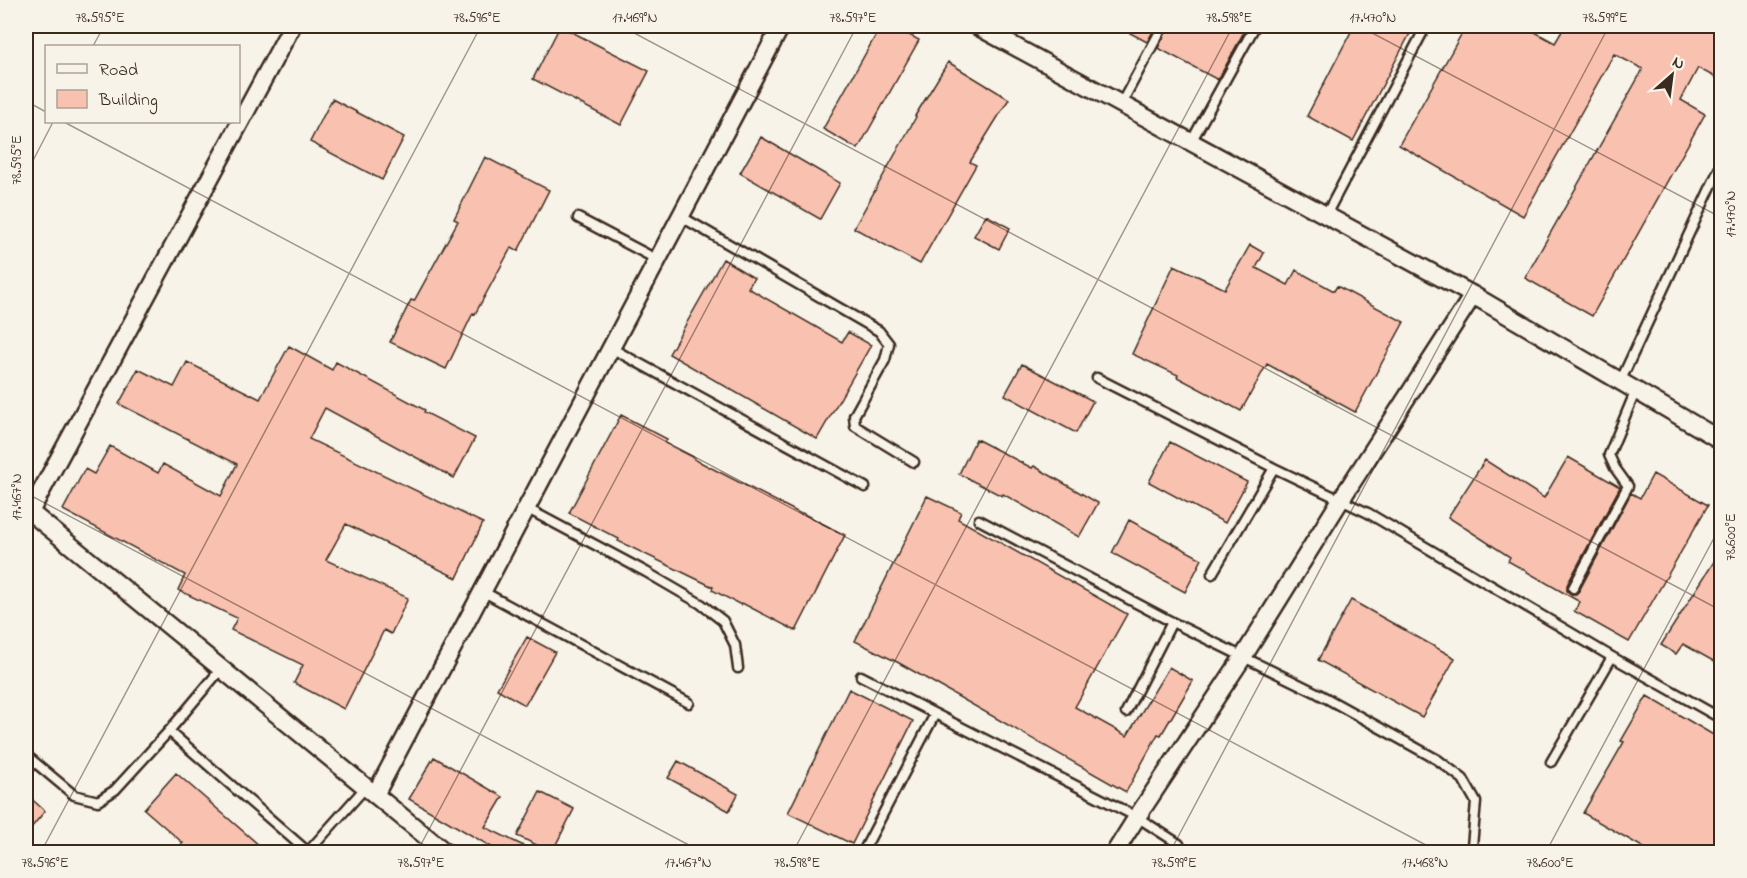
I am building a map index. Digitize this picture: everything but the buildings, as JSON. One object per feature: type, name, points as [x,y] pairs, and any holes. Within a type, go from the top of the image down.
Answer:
[{"type":"street","points":[[240,122],[292,26]]},
{"type":"street","points":[[370,791],[482,591],[781,26]]},
{"type":"street","points":[[977,26],[1473,295],[1722,441]]},
{"type":"street","points":[[240,123],[30,512],[445,852]]},
{"type":"street","points":[[1115,852],[1243,657],[1473,295]]},
{"type":"lane","points":[[1121,104],[1163,26]]},
{"type":"lane","points":[[1191,142],[1255,26]]},
{"type":"lane","points":[[1326,215],[1426,26]]},
{"type":"lane","points":[[1620,382],[1721,165]]},
{"type":"lane","points":[[680,216],[879,331],[889,344],[885,360],[854,416],[855,426],[914,462]]},
{"type":"lane","points":[[578,218],[657,260]]},
{"type":"lane","points":[[611,348],[865,487]]},
{"type":"lane","points":[[1097,378],[1368,513],[1722,719]]},
{"type":"lane","points":[[1573,588],[1629,486],[1615,468],[1609,455],[1636,390]]},
{"type":"lane","points":[[1212,574],[1274,468]]},
{"type":"lane","points":[[526,508],[701,604],[723,621],[735,645],[738,668]]},
{"type":"lane","points":[[979,520],[1172,622],[1317,693],[1438,760],[1463,779],[1476,802],[1472,846]]},
{"type":"lane","points":[[482,591],[689,703]]},
{"type":"lane","points":[[1126,712],[1172,622]]},
{"type":"lane","points":[[1551,762],[1612,657]]},
{"type":"lane","points":[[26,755],[74,795],[98,801],[115,790],[221,669]]},
{"type":"lane","points":[[861,676],[1137,817],[1179,844],[1182,852]]},
{"type":"lane","points":[[863,852],[935,714]]},
{"type":"lane","points":[[169,731],[308,852],[370,791]]}]
